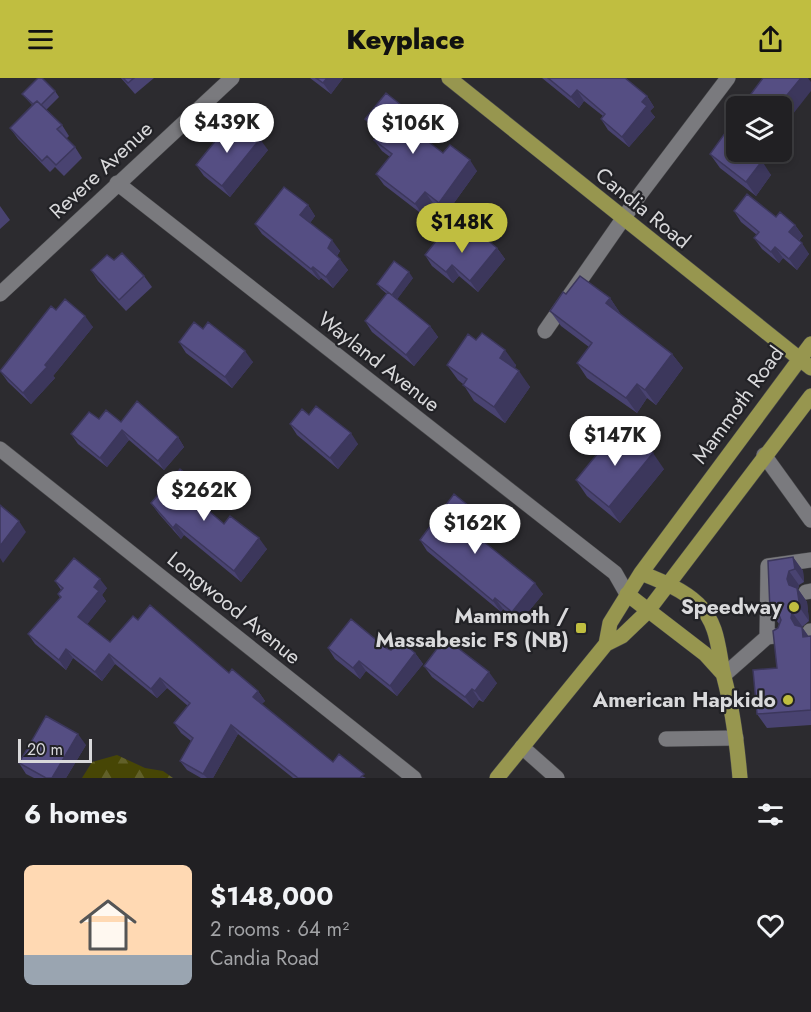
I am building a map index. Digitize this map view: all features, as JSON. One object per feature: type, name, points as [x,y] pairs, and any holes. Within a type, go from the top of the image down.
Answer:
[{"type":"main road","name":"Candia Road","points":[[450,78],[811,368]]},
{"type":"main road","name":"Mammoth Road","points":[[606,644],[610,623],[641,573],[811,344]]},
{"type":"main road","name":"Mammoth Road","points":[[497,778],[606,644],[622,636],[647,612],[811,396]]},
{"type":"main road","points":[[641,573],[668,584],[700,606],[712,626],[720,646],[724,675],[731,699],[740,778]]},
{"type":"main road","points":[[627,594],[647,612],[705,654],[724,675]]},
{"type":"street","name":"Revere Avenue","points":[[0,294],[232,78]]},
{"type":"street","points":[[545,331],[641,193],[728,78]]},
{"type":"street","name":"Wayland Avenue","points":[[117,183],[615,573],[627,594]]},
{"type":"street","name":"Longwood Avenue","points":[[0,449],[414,778]]},
{"type":"street","points":[[764,455],[811,520]]},
{"type":"street","points":[[724,675],[774,636],[768,566],[811,560]]},
{"type":"street","points":[[615,573],[641,573]]},
{"type":"street","points":[[666,740],[736,738]]},
{"type":"street","points":[[522,747],[557,778]]},
{"type":"green space","points":[[117,755],[145,768],[163,771],[173,778],[82,778],[92,762]]},
{"type":"building","points":[[38,78],[42,78],[55,91],[41,105],[37,101],[33,104],[22,94]]},
{"type":"building","points":[[123,78],[134,78],[128,83]]},
{"type":"building","points":[[316,78],[327,78],[323,83]]},
{"type":"building","points":[[548,78],[625,78],[647,96],[642,102],[647,106],[622,137],[601,119],[605,114],[577,90],[571,97]]},
{"type":"building","points":[[763,78],[801,78],[786,96],[750,96]]},
{"type":"building","points":[[386,93],[420,120],[412,129],[443,153],[450,145],[470,160],[439,203],[425,192],[415,204],[376,174],[392,154],[374,140],[381,131],[365,119]]},
{"type":"building","points":[[37,101],[62,125],[57,129],[75,147],[56,165],[47,156],[42,161],[10,128]]},
{"type":"building","points":[[243,125],[260,139],[222,186],[196,165],[225,129],[234,136]]},
{"type":"building","points":[[726,132],[726,162],[761,162],[746,182],[710,154]]},
{"type":"building","points":[[284,187],[308,205],[300,215],[332,240],[328,248],[340,259],[326,277],[313,267],[311,269],[255,224]]},
{"type":"building","points":[[747,194],[776,217],[780,212],[795,225],[789,232],[802,243],[789,259],[775,247],[771,252],[754,238],[759,232],[734,211]]},
{"type":"building","points":[[444,231],[461,244],[472,231],[476,235],[478,232],[497,248],[470,281],[452,265],[446,272],[425,255]]},
{"type":"building","points":[[122,253],[144,276],[119,300],[91,270],[107,255],[114,260]]},
{"type":"building","points":[[394,261],[409,272],[392,295],[377,284]]},
{"type":"building","points":[[580,276],[610,298],[606,303],[672,354],[645,390],[637,384],[626,398],[577,363],[592,343],[550,311],[563,292],[566,294]]},
{"type":"building","points":[[388,292],[430,326],[406,355],[365,321]]},
{"type":"building","points":[[65,299],[85,316],[45,365],[47,367],[23,393],[0,371],[51,306],[56,310]]},
{"type":"building","points":[[194,322],[203,329],[208,322],[245,351],[225,377],[179,342]]},
{"type":"building","points":[[482,333],[505,350],[500,358],[519,371],[494,407],[463,385],[467,379],[447,365],[468,334],[476,340]]},
{"type":"building","points":[[137,401],[178,437],[158,461],[122,430],[100,458],[71,434],[89,412],[99,419],[106,410],[121,422]]},
{"type":"building","points":[[316,406],[351,433],[330,458],[290,424],[302,409],[309,415]]},
{"type":"building","points":[[620,426],[653,453],[609,507],[576,480]]},
{"type":"building","points":[[180,469],[195,481],[187,492],[224,524],[230,516],[259,538],[234,571],[176,524],[173,528],[151,503]]},
{"type":"building","points":[[454,494],[485,519],[473,533],[535,583],[512,612],[495,598],[493,601],[420,540]]},
{"type":"building","points":[[0,505],[19,521],[0,546]]},
{"type":"building","points":[[793,557],[795,569],[789,571],[787,579],[789,585],[797,588],[800,608],[792,612],[791,618],[795,625],[802,627],[803,637],[811,636],[811,710],[757,714],[753,670],[777,668],[773,631],[778,628],[781,620],[779,615],[770,611],[768,561]]},
{"type":"building","points":[[74,558],[100,579],[94,587],[99,591],[78,617],[110,642],[133,616],[138,620],[150,605],[229,673],[232,669],[258,691],[253,697],[333,762],[339,754],[364,774],[360,778],[298,778],[231,725],[203,774],[180,761],[193,738],[174,723],[190,703],[160,678],[151,689],[109,654],[95,672],[66,649],[59,660],[28,634],[61,597],[58,594],[63,588],[55,581]]},
{"type":"building","points":[[351,619],[386,648],[391,650],[400,640],[415,653],[390,686],[359,661],[353,668],[328,648]]},
{"type":"building","points":[[445,638],[489,672],[475,691],[472,689],[465,697],[424,666]]},
{"type":"building","points":[[46,716],[78,734],[52,778],[46,778],[19,763]]},
{"type":"place","name":"Speedway","points":[[794,607]]},
{"type":"place","name":"Mammoth / Massabesic FS (NB)","points":[[581,628]]},
{"type":"place","name":"American Hapkido","points":[[788,700]]}]
